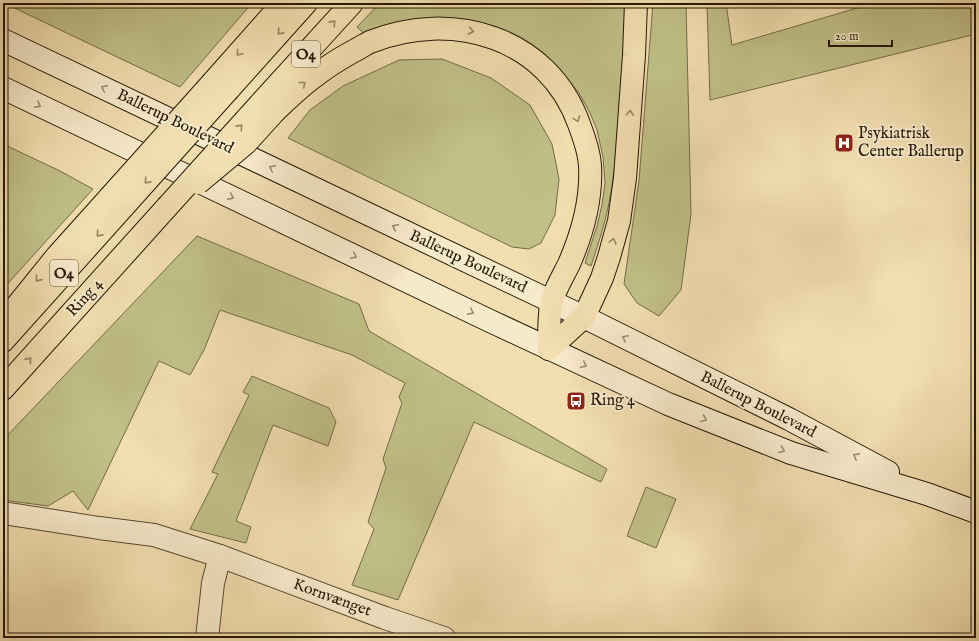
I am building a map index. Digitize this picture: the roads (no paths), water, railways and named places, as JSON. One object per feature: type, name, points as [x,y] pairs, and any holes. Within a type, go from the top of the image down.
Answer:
[{"type":"main road","points":[[221,86],[283,3]]},
{"type":"main road","name":"O4","points":[[3,341],[118,201],[221,86],[306,3]]},
{"type":"main road","name":"O4","points":[[268,108],[352,3]]},
{"type":"main road","points":[[549,349],[584,317],[602,278],[619,221],[625,178],[634,55],[636,3]]},
{"type":"main road","points":[[268,108],[296,91],[315,75],[370,42],[389,36],[432,29],[472,31],[492,37],[518,49],[541,65],[559,85],[574,109],[584,137],[590,163],[590,191],[586,217],[569,263],[552,302],[549,349]]},
{"type":"main road","name":"Ring 4","points":[[3,389],[162,213],[268,108]]},
{"type":"main road","points":[[3,323],[57,256],[118,201]]},
{"type":"street","name":"Ballerup Boulevard","points":[[3,40],[584,317],[788,419],[927,494]]},
{"type":"street","name":"Ballerup Boulevard","points":[[3,88],[549,349],[668,404],[791,454],[927,494],[976,512]]},
{"type":"street","name":"Kornvænget","points":[[3,513],[99,528],[154,534],[220,556],[385,618],[444,638]]},
{"type":"street","points":[[207,638],[213,583],[220,556]]},
{"type":"place","name":"Psykiatrisk Center Ballerup","points":[[844,143]]},
{"type":"place","name":"Ring 4","points":[[576,401]]}]
